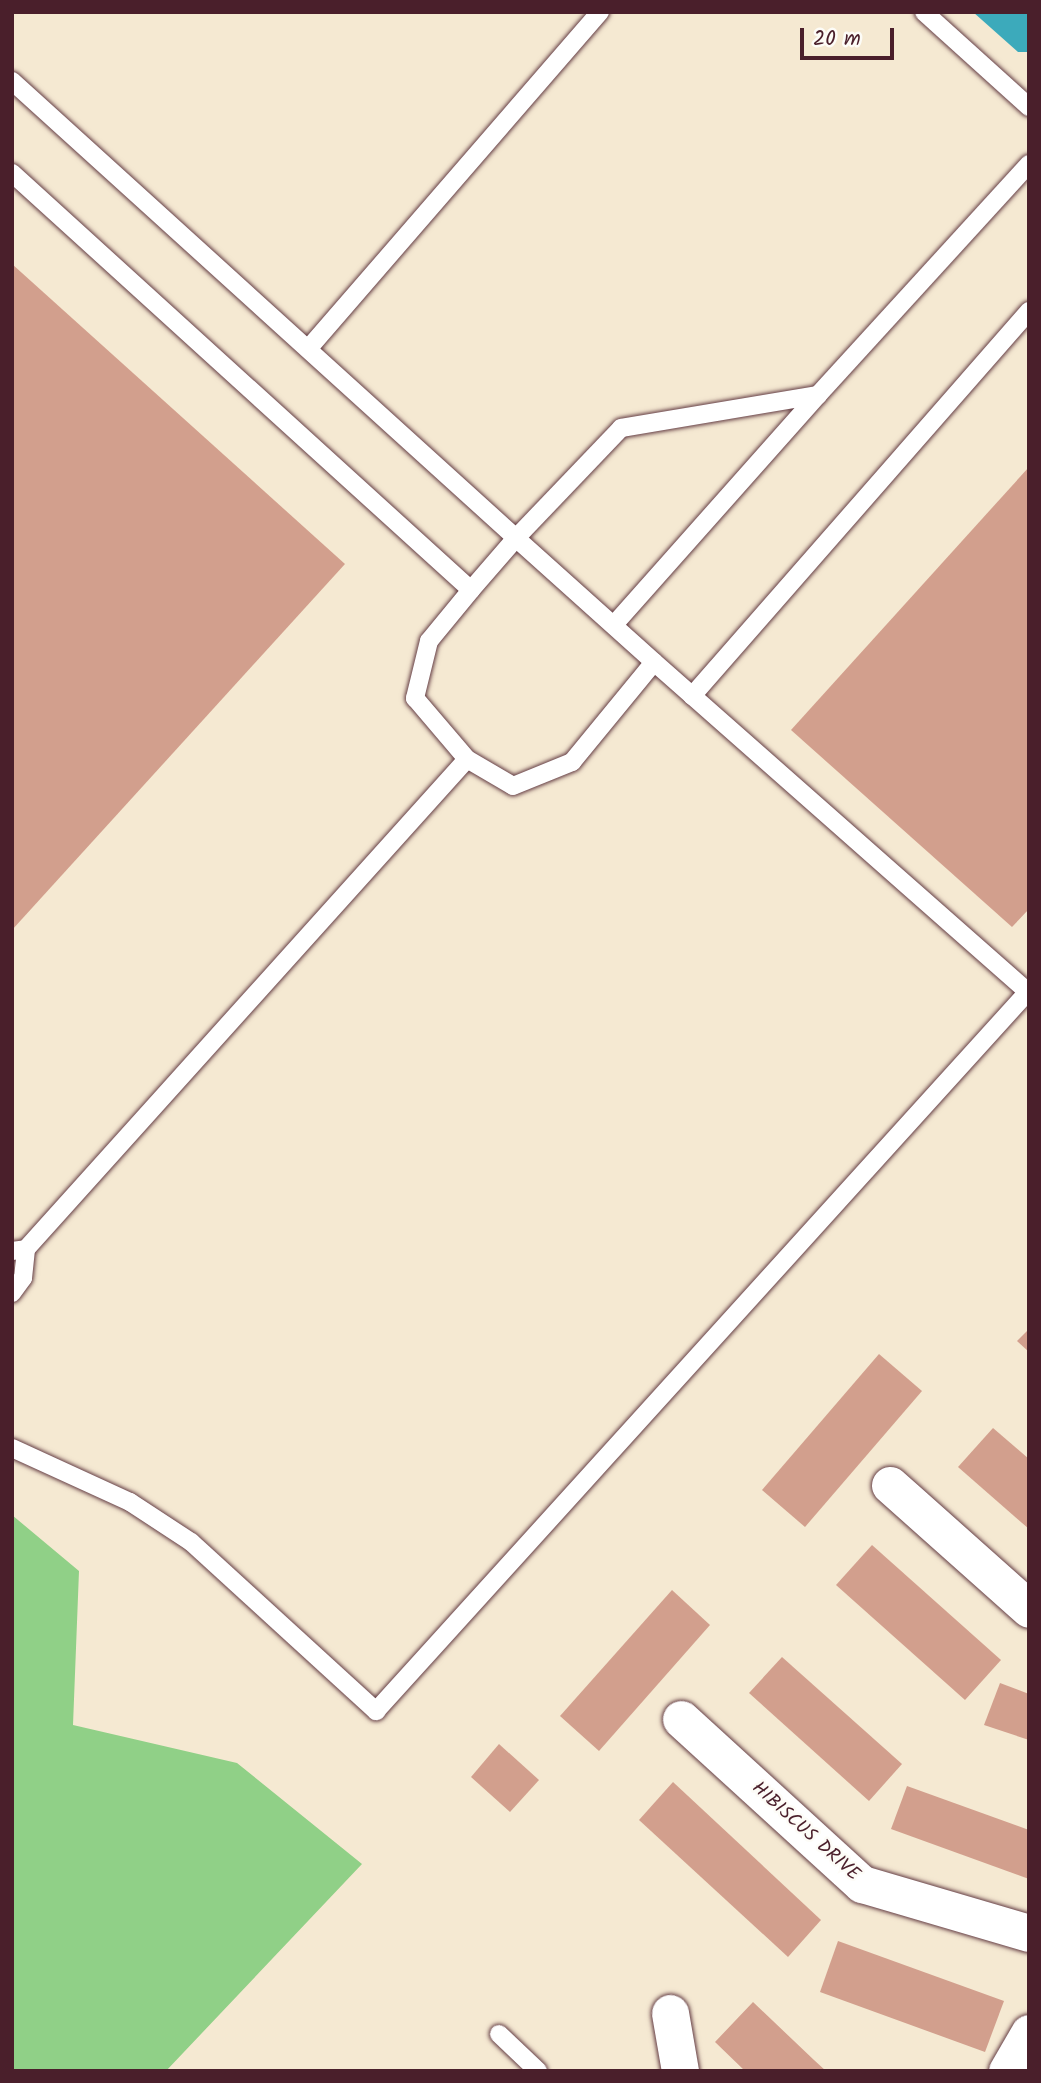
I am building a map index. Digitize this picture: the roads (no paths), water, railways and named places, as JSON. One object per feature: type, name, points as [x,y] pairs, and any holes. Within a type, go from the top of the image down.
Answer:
[{"type":"street","points":[[890,1485],[1029,1609]]},
{"type":"street","name":"HIBISCUS DRIVE","points":[[681,1719],[862,1884],[1029,1933]]},
{"type":"street","points":[[670,2013],[680,2071]]},
{"type":"street","points":[[1007,2071],[1029,2032]]},
{"type":"lane","points":[[308,349],[600,12]]},
{"type":"lane","points":[[924,12],[1029,107]]},
{"type":"lane","points":[[12,81],[654,662],[1027,993],[376,1711],[191,1542],[130,1502],[12,1448]]},
{"type":"lane","points":[[614,625],[818,395],[1029,164]]},
{"type":"lane","points":[[12,173],[471,590]]},
{"type":"lane","points":[[692,696],[1029,311]]},
{"type":"lane","points":[[654,662],[572,762],[513,786],[467,759],[415,698],[429,641],[516,538],[621,428],[818,395]]},
{"type":"lane","points":[[12,1293],[23,1278],[19,1250],[467,759]]},
{"type":"lane","points":[[499,2034],[538,2071]]},
{"type":"water","points":[[973,12],[1029,12],[1029,52],[1018,52]]}]
